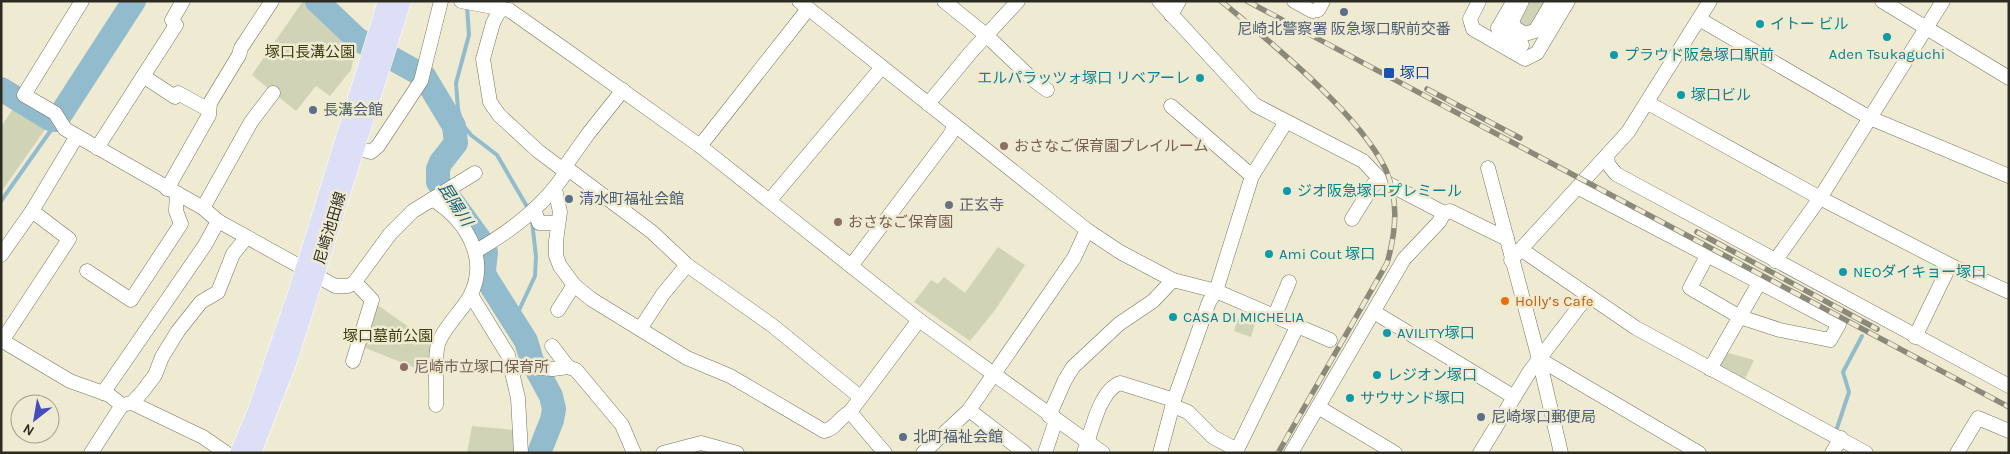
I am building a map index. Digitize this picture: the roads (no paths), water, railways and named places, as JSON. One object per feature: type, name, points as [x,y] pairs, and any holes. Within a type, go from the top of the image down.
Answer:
[{"type":"main road","name":"尼崎池田線","points":[[239,453],[356,148],[379,53],[387,1]]},
{"type":"main road","name":"尼崎池田線","points":[[252,453],[289,358],[310,272],[379,53],[402,1]]},
{"type":"street","points":[[82,1],[24,95],[58,116],[65,128],[97,148],[203,208],[218,221],[341,287],[355,282],[399,224],[413,211],[475,173]]},
{"type":"street","points":[[97,148],[176,25],[172,20],[183,1]]},
{"type":"street","points":[[87,271],[131,300],[181,224],[172,192],[209,115],[210,104],[239,55],[241,48],[272,1]]},
{"type":"street","points":[[356,148],[371,152],[378,146],[423,76],[441,1]]},
{"type":"street","points":[[944,1],[986,35],[1032,79],[1047,90]]},
{"type":"street","points":[[928,104],[986,35],[1018,1]]},
{"type":"street","points":[[1159,1],[1255,105],[1363,161],[1381,180],[1444,213]]},
{"type":"street","points":[[1171,15],[1179,1]]},
{"type":"street","points":[[1294,1],[1312,11],[1318,10],[1323,1]]},
{"type":"street","points":[[1480,1],[1470,20],[1473,29],[1525,59],[1537,53],[1568,1]]},
{"type":"street","points":[[1513,1],[1498,28],[1522,45]]},
{"type":"street","points":[[1522,1],[1512,21],[1515,28],[1525,34],[1535,30],[1553,1]]},
{"type":"street","points":[[1511,260],[1579,188],[1628,132],[1648,103],[1710,1]]},
{"type":"street","points":[[1882,1],[2009,78]]},
{"type":"street","points":[[1775,261],[1820,198],[1944,1]]},
{"type":"street","points":[[465,2],[508,7],[700,146],[919,320],[1053,418],[1086,448],[1103,453]]},
{"type":"street","points":[[700,146],[803,5],[1087,230],[1120,252],[1173,280],[1216,290],[1330,340]]},
{"type":"street","points":[[508,7],[493,24],[482,61],[490,102],[499,115],[538,151],[652,232],[687,265],[772,326],[860,396]]},
{"type":"street","points":[[1699,19],[1870,118],[2009,176]]},
{"type":"street","points":[[770,200],[882,67]]},
{"type":"street","points":[[143,76],[175,97],[178,93],[209,110]]},
{"type":"street","points":[[436,405],[438,344],[471,295],[481,248],[532,211],[555,189],[567,171],[566,165],[623,90]]},
{"type":"street","points":[[203,208],[251,122],[273,93]]},
{"type":"street","points":[[1648,103],[1820,198],[1950,265],[2009,292]]},
{"type":"street","points":[[1171,106],[1252,176]]},
{"type":"street","points":[[1160,453],[1174,403],[1209,302],[1216,290],[1252,176],[1286,122]]},
{"type":"street","points":[[851,266],[950,135],[955,125]]},
{"type":"street","points":[[1,255],[32,211],[78,136]]},
{"type":"street","points":[[1607,155],[1608,164],[1616,174],[1915,337],[2009,386]]},
{"type":"street","points":[[1488,168],[1511,260],[1539,359],[1561,453]]},
{"type":"street","points":[[1352,219],[1373,184],[1381,180]]},
{"type":"street","points":[[1579,188],[1838,324],[1830,340],[1780,330],[1740,317],[1690,288],[1707,256]]},
{"type":"street","points":[[555,189],[560,212],[556,241],[558,261],[574,285],[591,299],[687,358],[730,376],[824,431],[832,430],[843,415],[850,412],[860,396],[919,320]]},
{"type":"street","points":[[440,195],[444,207],[481,248]]},
{"type":"street","points":[[32,211],[69,239],[2,340],[70,381],[103,393],[203,437],[226,453]]},
{"type":"street","points":[[532,211],[539,223],[557,223]]},
{"type":"street","points":[[1291,453],[1404,259],[1439,222],[1444,213],[1450,211],[1506,240]]},
{"type":"street","points":[[103,393],[205,245],[218,221]]},
{"type":"street","points":[[928,452],[969,410],[1074,258],[1087,230]]},
{"type":"street","points":[[91,453],[127,404],[155,375],[168,347],[183,324],[201,302],[218,292],[233,254],[247,237]]},
{"type":"street","points":[[1522,250],[1636,328],[1866,453]]},
{"type":"street","points":[[640,329],[663,294],[687,265]]},
{"type":"street","points":[[1915,337],[1950,265]]},
{"type":"street","points":[[1045,453],[1053,418],[1065,380],[1073,367],[1119,324],[1153,301],[1173,280]]},
{"type":"street","points":[[353,361],[372,300],[355,282]]},
{"type":"street","points":[[1275,315],[1289,282]]},
{"type":"street","points":[[1710,369],[1759,283]]},
{"type":"street","points":[[558,310],[574,285]]},
{"type":"street","points":[[471,295],[508,355],[518,398],[521,453]]},
{"type":"street","points":[[1480,453],[1539,359],[1588,295]]},
{"type":"street","points":[[1374,312],[1514,397]]},
{"type":"street","points":[[1086,448],[1104,396],[1113,385],[1120,383],[1174,403],[1188,412],[1213,437],[1239,451],[1298,325]]},
{"type":"street","points":[[552,346],[568,367]]},
{"type":"street","points":[[1539,359],[1699,453]]},
{"type":"street","points":[[510,365],[568,367],[576,370],[622,425],[634,453]]},
{"type":"street","points":[[1318,407],[1395,453]]},
{"type":"street","points":[[969,410],[1025,453]]},
{"type":"street","points":[[850,412],[884,453]]},
{"type":"street","points":[[1957,453],[1978,418],[2009,431]]},
{"type":"street","points":[[1832,453],[1840,438]]},
{"type":"street","points":[[663,453],[688,450],[701,443],[737,453]]},
{"type":"waterway","points":[[1,89],[50,119],[57,120],[134,1]]},
{"type":"waterway","name":"昆陽川","points":[[317,1],[357,39],[424,76],[454,126],[456,143],[441,162],[438,169],[438,182],[481,241],[486,252],[485,276],[526,341],[532,361],[551,396],[554,409],[552,420],[539,453]]},
{"type":"waterway","points":[[467,6],[469,35],[456,83],[458,109],[462,124],[471,135],[497,155],[529,210]]},
{"type":"waterway","points":[[1,201],[56,123]]},
{"type":"waterway","points":[[514,321],[535,276],[536,257],[532,221]]},
{"type":"waterway","points":[[1837,428],[1849,392],[1843,372],[1862,336]]},
{"type":"railway","points":[[1221,1],[1288,57],[1356,125],[1386,170],[1393,193],[1395,217],[1387,263],[1278,453]]},
{"type":"railway","points":[[1247,1],[2009,407]]},
{"type":"railway","points":[[1427,89],[1520,138]]},
{"type":"railway","points":[[1697,232],[1877,329]]},
{"type":"place","name":"尼崎北警察署 阪急塚口駅前交番","points":[[1344,12]]},
{"type":"place","name":"イトー ビル","points":[[1760,24]]},
{"type":"place","name":"Aden Tsukaguchi","points":[[1887,37]]},
{"type":"place","name":"プラウド阪急塚口駅前","points":[[1614,55]]},
{"type":"place","name":"塚口","points":[[1389,73]]},
{"type":"place","name":"エルパラッツォ塚口 リベアーレ","points":[[1200,78]]},
{"type":"place","name":"塚口ビル","points":[[1681,95]]},
{"type":"place","name":"長溝会館","points":[[313,110]]},
{"type":"place","name":"おさなご保育園プレイルーム","points":[[1004,146]]},
{"type":"place","name":"ジオ阪急塚口プレミール","points":[[1287,191]]},
{"type":"place","name":"清水町福祉会館","points":[[569,199]]},
{"type":"place","name":"正玄寺","points":[[949,205]]},
{"type":"place","name":"おさなご保育園","points":[[838,222]]},
{"type":"place","name":"Ami Cout 塚口","points":[[1269,254]]},
{"type":"place","name":"NEOダイキョー塚口","points":[[1843,272]]},
{"type":"place","name":"Holly’s Cafe","points":[[1505,301]]},
{"type":"place","name":"CASA DI MICHELIA","points":[[1173,317]]},
{"type":"place","name":"AVILITY塚口","points":[[1387,333]]},
{"type":"place","name":"尼崎市立塚口保育所","points":[[404,367]]},
{"type":"place","name":"レジオン塚口","points":[[1377,375]]},
{"type":"place","name":"サウサンド塚口","points":[[1350,398]]},
{"type":"place","name":"尼崎塚口郵便局","points":[[1481,417]]},
{"type":"place","name":"北町福祉会館","points":[[903,437]]},
{"type":"park label","name":"塚口長溝公園","points":[[310,52]]},
{"type":"park label","name":"塚口墓前公園","points":[[388,336]]}]
